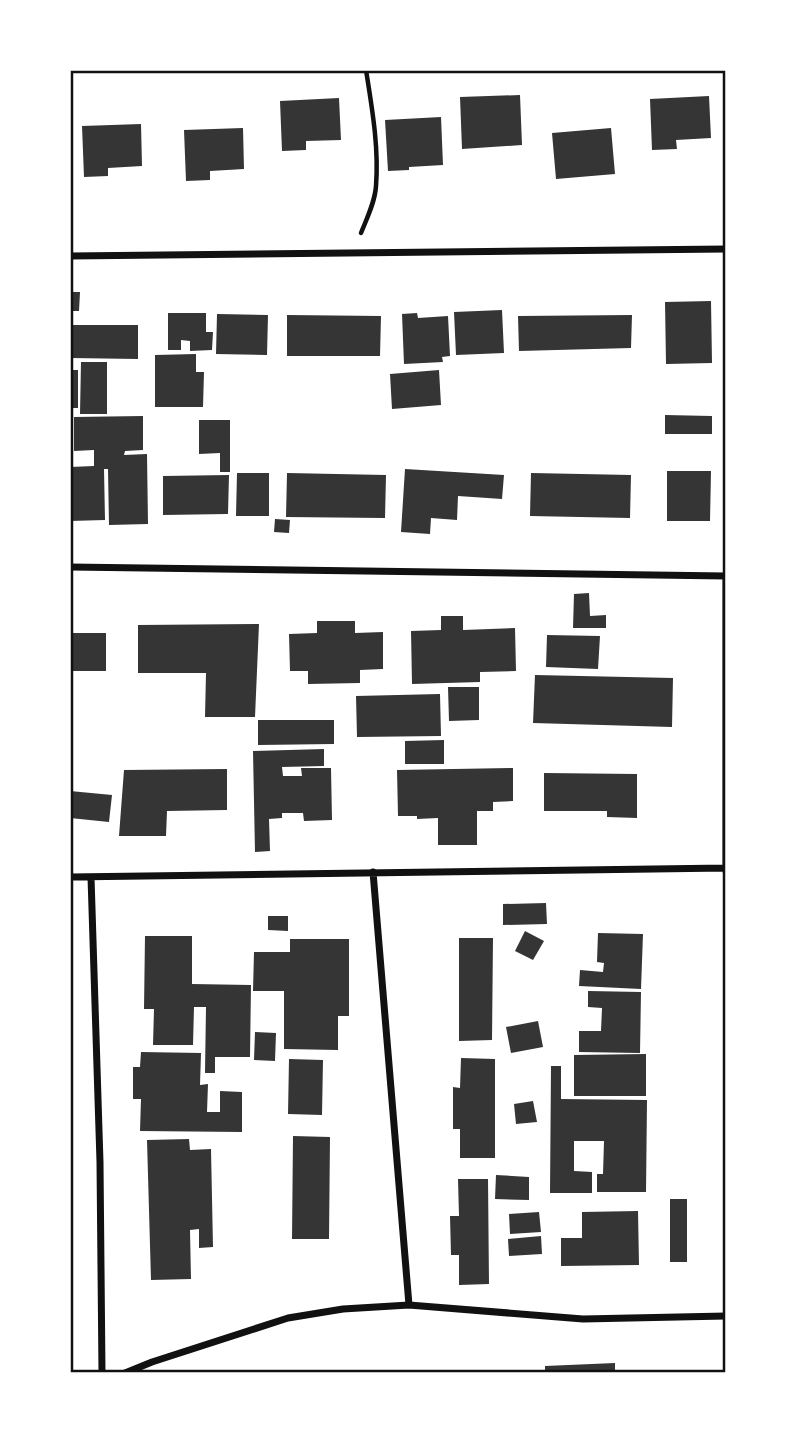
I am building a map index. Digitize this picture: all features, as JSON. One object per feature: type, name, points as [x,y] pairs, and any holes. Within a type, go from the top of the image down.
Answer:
[{"type":"street","points":[[70,256],[726,249]]},
{"type":"street","points":[[70,567],[726,576],[726,870],[70,877]]},
{"type":"street","points":[[373,872],[409,1305]]},
{"type":"street","points":[[91,877],[100,1162],[102,1373]]},
{"type":"street","points":[[125,1373],[288,1318],[343,1309],[409,1305],[583,1320],[726,1316]]},
{"type":"path","points":[[352,253],[370,212],[376,187],[373,114],[366,70]]},
{"type":"building","points":[[520,95],[522,145],[462,149],[460,97]]},
{"type":"building","points":[[709,96],[711,138],[676,140],[677,149],[652,150],[650,99]]},
{"type":"building","points":[[339,98],[341,140],[306,141],[306,150],[282,151],[280,101]]},
{"type":"building","points":[[441,117],[443,165],[388,171],[385,120]]},
{"type":"building","points":[[141,124],[142,166],[108,168],[108,176],[84,177],[82,126]]},
{"type":"building","points":[[243,128],[244,169],[210,171],[210,180],[186,181],[184,130]]},
{"type":"building","points":[[611,128],[615,174],[556,179],[552,133]]},
{"type":"building","points":[[70,292],[80,292],[79,311],[70,311]]},
{"type":"building","points":[[711,301],[712,363],[666,364],[665,302]]},
{"type":"building","points":[[502,310],[504,353],[456,355],[454,312]]},
{"type":"building","points":[[168,313],[206,313],[206,332],[213,332],[212,350],[190,351],[190,341],[181,340],[181,350],[168,350]]},
{"type":"building","points":[[417,313],[418,318],[448,316],[450,356],[442,357],[443,362],[404,364],[402,314]]},
{"type":"building","points":[[217,314],[268,315],[267,355],[216,354]]},
{"type":"building","points":[[287,315],[381,316],[380,356],[287,356]]},
{"type":"building","points":[[632,315],[631,348],[519,351],[518,316]]},
{"type":"building","points":[[70,325],[138,325],[138,359],[70,358]]},
{"type":"building","points":[[196,354],[196,372],[204,372],[203,407],[155,407],[155,355]]},
{"type":"building","points":[[81,362],[107,362],[107,414],[80,414]]},
{"type":"building","points":[[70,370],[78,370],[78,408],[70,408]]},
{"type":"building","points":[[439,370],[441,405],[392,409],[390,374]]},
{"type":"building","points":[[665,415],[712,416],[712,434],[665,434]]},
{"type":"building","points":[[143,416],[143,450],[125,451],[124,455],[147,454],[148,524],[109,525],[108,469],[104,469],[105,520],[70,521],[70,467],[94,466],[94,450],[74,451],[74,417]]},
{"type":"building","points":[[199,420],[230,420],[230,472],[220,472],[220,453],[199,454]]},
{"type":"building","points":[[405,469],[504,475],[502,499],[458,496],[457,520],[431,518],[430,534],[401,532]]},
{"type":"building","points":[[667,471],[711,471],[710,521],[667,521]]},
{"type":"building","points":[[237,473],[269,473],[269,516],[236,516]]},
{"type":"building","points":[[287,473],[386,475],[385,518],[286,517]]},
{"type":"building","points":[[531,473],[631,475],[630,518],[530,516]]},
{"type":"building","points":[[229,475],[228,514],[163,515],[163,476]]},
{"type":"building","points":[[275,519],[290,520],[289,533],[274,532]]},
{"type":"building","points":[[589,593],[590,616],[606,615],[606,628],[573,628],[574,594]]},
{"type":"building","points":[[441,616],[463,616],[463,630],[515,628],[516,671],[480,672],[480,682],[412,684],[411,631],[441,630]]},
{"type":"building","points":[[317,621],[355,621],[355,633],[383,632],[383,669],[360,670],[360,683],[308,684],[308,671],[290,671],[289,634],[317,633]]},
{"type":"building","points":[[259,624],[255,717],[205,717],[206,673],[138,673],[138,625]]},
{"type":"building","points":[[70,633],[106,633],[106,671],[70,671]]},
{"type":"building","points":[[547,635],[600,636],[598,669],[546,667]]},
{"type":"building","points":[[535,675],[673,678],[672,727],[533,723]]},
{"type":"building","points":[[448,687],[479,687],[479,720],[449,721]]},
{"type":"building","points":[[440,694],[441,736],[357,737],[356,696]]},
{"type":"building","points":[[258,720],[334,720],[334,744],[258,745]]},
{"type":"building","points":[[444,740],[444,764],[405,764],[405,741]]},
{"type":"building","points":[[324,749],[324,766],[282,767],[283,776],[302,776],[301,768],[331,768],[332,820],[304,821],[303,813],[282,813],[282,818],[269,819],[270,851],[255,852],[253,751]]},
{"type":"building","points":[[513,768],[513,801],[493,802],[493,811],[477,811],[477,845],[438,845],[438,818],[398,816],[397,770]]},
{"type":"building","points":[[227,769],[227,810],[167,811],[166,836],[119,836],[124,770]]},
{"type":"building","points":[[544,773],[637,774],[637,818],[607,817],[607,811],[544,811]]},
{"type":"building","points":[[70,791],[112,795],[109,822],[70,818]]},
{"type":"building","points":[[546,903],[547,924],[503,925],[503,904]]},
{"type":"building","points":[[268,916],[288,916],[288,931],[268,930]]},
{"type":"building","points":[[525,931],[544,941],[533,960],[515,951]]},
{"type":"building","points":[[598,933],[643,934],[641,989],[579,986],[580,970],[603,972],[604,963],[597,962]]},
{"type":"building","points":[[145,936],[192,936],[192,984],[251,985],[250,1057],[215,1057],[215,1073],[205,1073],[206,1007],[194,1007],[193,1045],[153,1045],[154,1009],[144,1009]]},
{"type":"building","points":[[459,938],[493,938],[492,1040],[459,1041]]},
{"type":"building","points":[[290,939],[349,939],[349,1016],[338,1016],[338,1050],[284,1049],[284,991],[253,991],[254,952],[290,952]]},
{"type":"building","points":[[588,991],[641,992],[640,1053],[579,1052],[579,1031],[601,1031],[602,1008],[588,1007]]},
{"type":"building","points":[[538,1021],[543,1047],[511,1053],[506,1027]]},
{"type":"building","points":[[255,1032],[276,1033],[275,1061],[254,1060]]},
{"type":"building","points":[[141,1052],[201,1053],[200,1085],[208,1084],[207,1112],[220,1112],[220,1091],[242,1092],[242,1132],[140,1131],[141,1099],[133,1099],[133,1067],[140,1067]]},
{"type":"building","points":[[646,1054],[646,1096],[574,1096],[574,1055]]},
{"type":"building","points":[[461,1058],[495,1059],[495,1158],[460,1158],[460,1129],[453,1129],[453,1087],[460,1088]]},
{"type":"building","points":[[289,1059],[323,1060],[322,1115],[288,1114]]},
{"type":"building","points":[[551,1066],[561,1066],[561,1099],[647,1100],[646,1192],[597,1192],[597,1174],[603,1174],[604,1141],[574,1141],[574,1171],[592,1172],[592,1193],[550,1193]]},
{"type":"building","points":[[533,1101],[537,1122],[516,1124],[514,1104]]},
{"type":"building","points":[[293,1136],[330,1137],[329,1239],[292,1239]]},
{"type":"building","points":[[189,1139],[190,1150],[211,1149],[213,1247],[199,1248],[199,1229],[190,1230],[191,1279],[151,1280],[147,1140]]},
{"type":"building","points":[[496,1175],[529,1177],[529,1200],[495,1199]]},
{"type":"building","points":[[458,1179],[488,1179],[489,1284],[459,1285],[459,1255],[451,1255],[450,1216],[459,1216]]},
{"type":"building","points":[[670,1199],[687,1199],[687,1262],[670,1262]]},
{"type":"building","points":[[638,1211],[639,1265],[561,1266],[561,1238],[582,1238],[582,1212]]},
{"type":"building","points":[[539,1212],[541,1232],[510,1234],[509,1214]]},
{"type":"building","points":[[541,1236],[542,1254],[509,1256],[508,1239]]},
{"type":"building","points":[[615,1363],[615,1373],[545,1373],[545,1366]]}]
